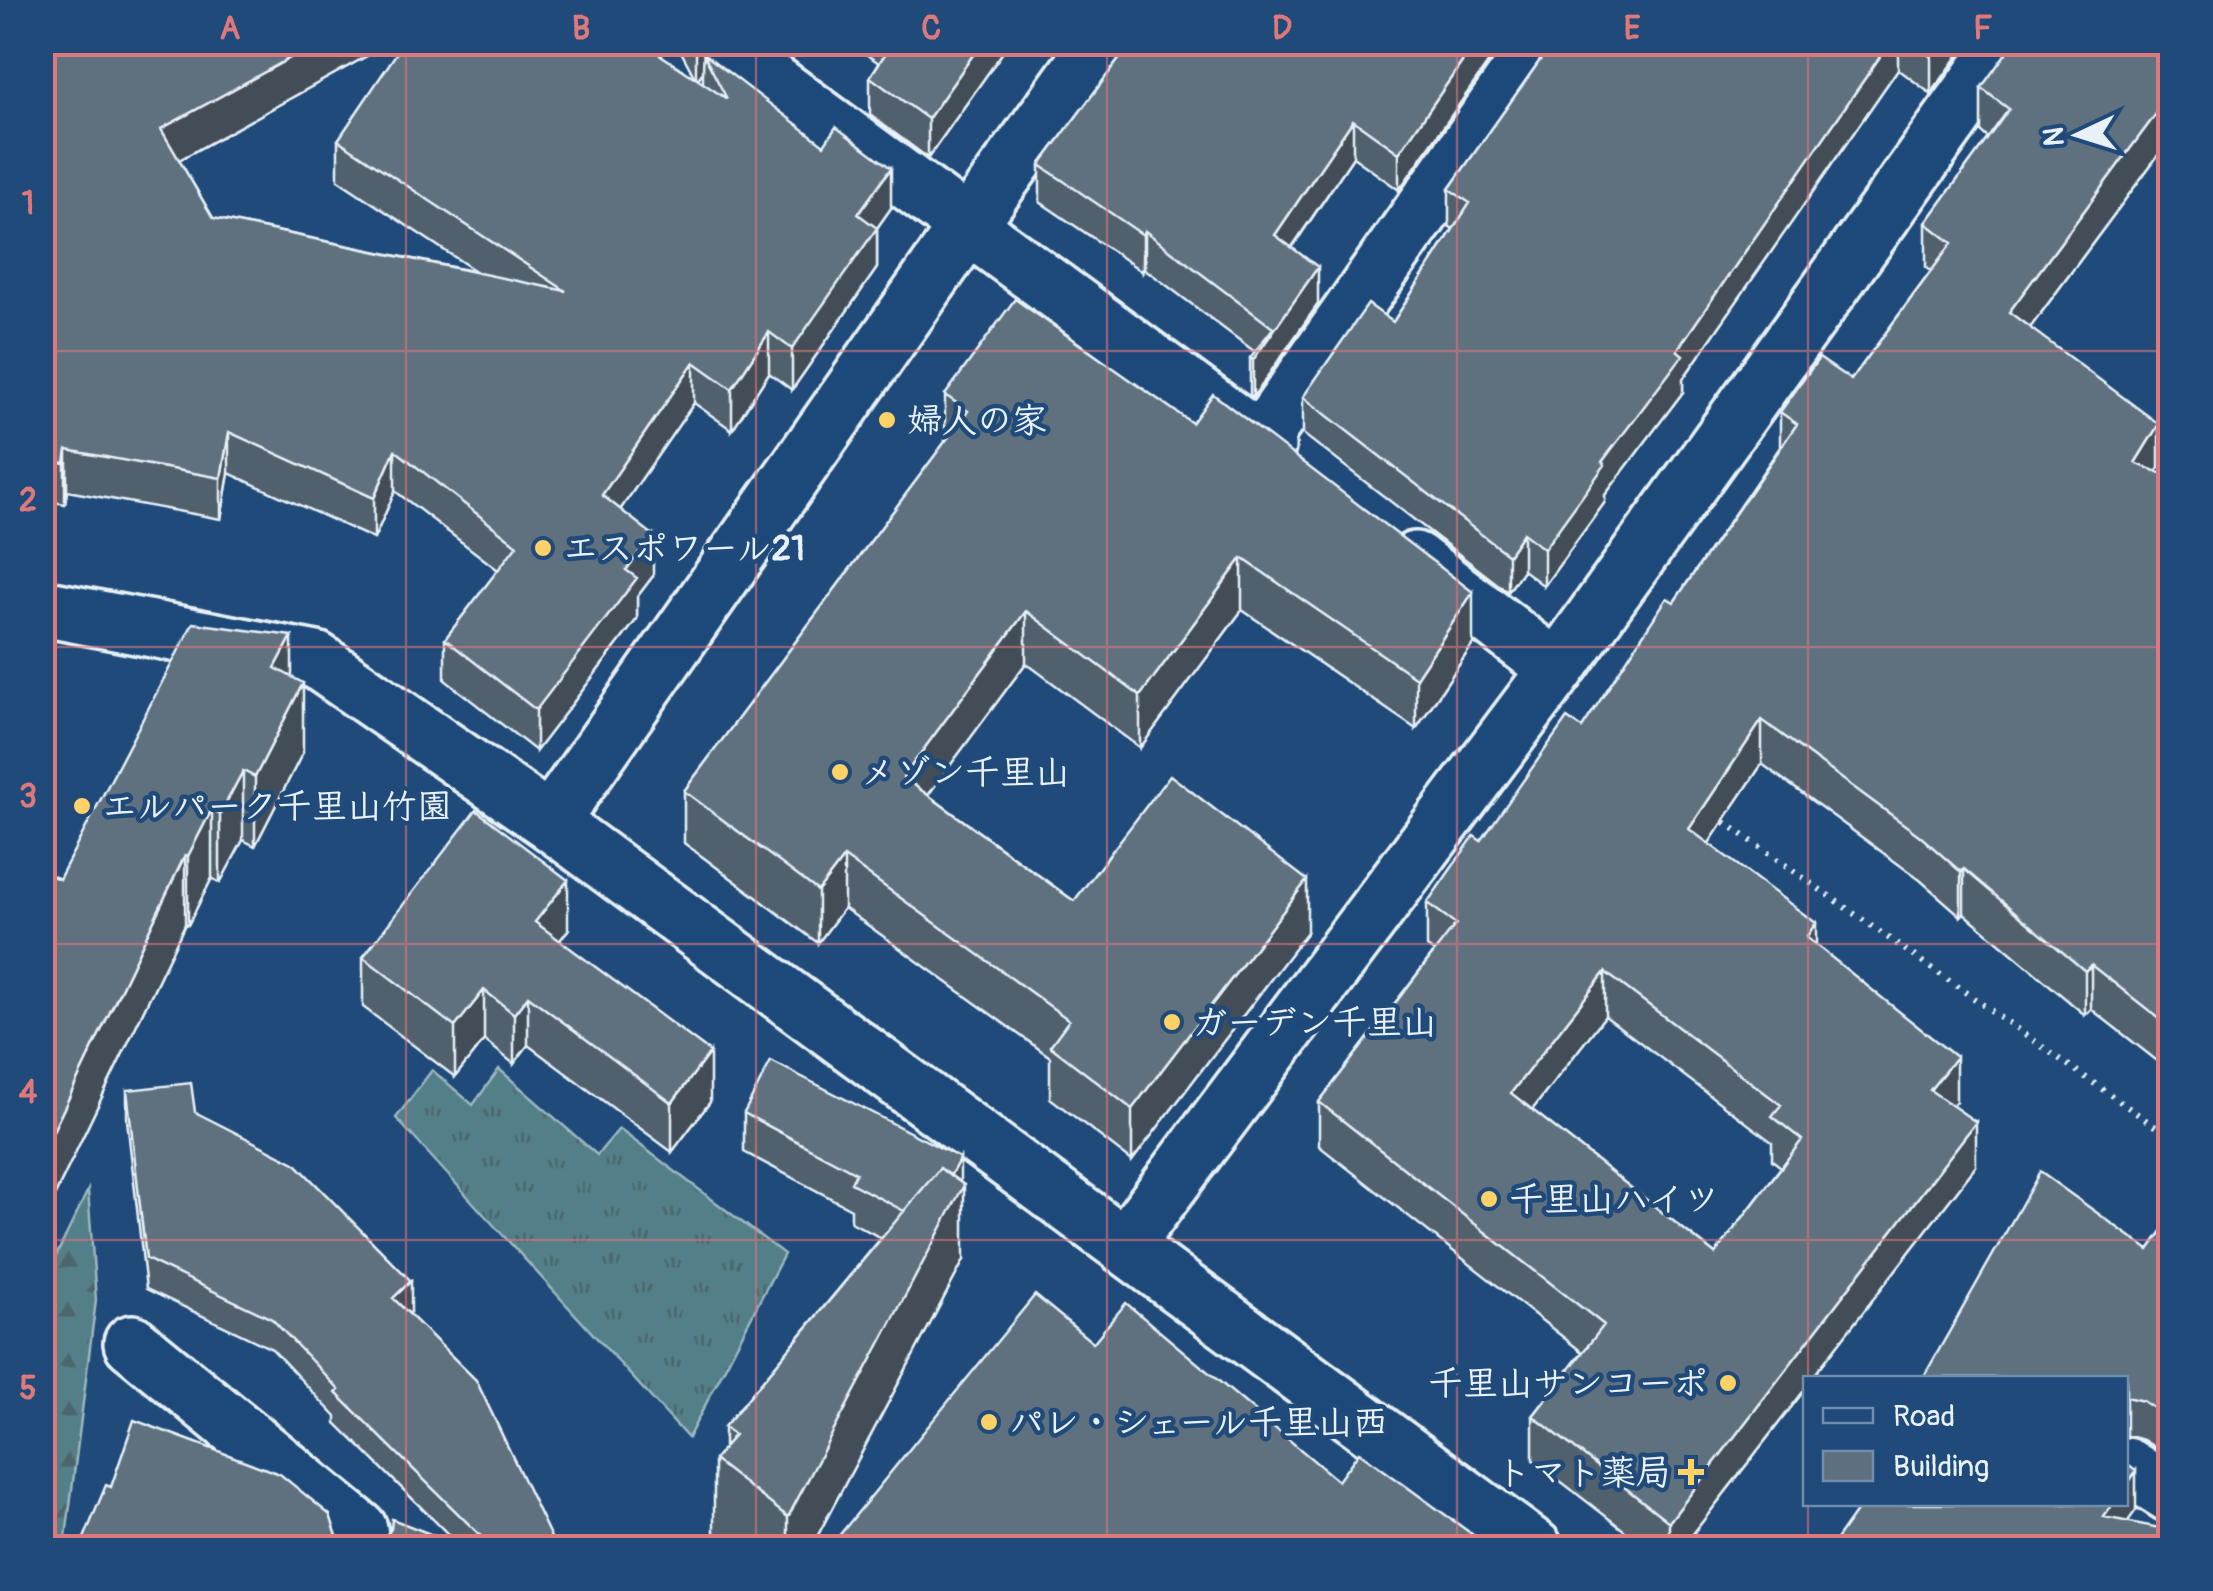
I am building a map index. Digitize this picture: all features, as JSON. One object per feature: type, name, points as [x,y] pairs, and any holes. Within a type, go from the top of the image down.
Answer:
[{"type":"street","points":[[718,42],[1307,476]]},
{"type":"street","points":[[550,822],[1100,42]]},
{"type":"street","points":[[1260,440],[1541,42]]},
{"type":"street","points":[[1124,1246],[1557,669],[2006,42]]},
{"type":"street","points":[[1369,524],[1557,669]]},
{"type":"street","points":[[48,620],[316,660],[550,822],[1534,1548]]},
{"type":"street","points":[[132,1343],[359,1529],[362,1548]]},
{"type":"street","points":[[2128,1467],[2170,1494]]},
{"type":"path","points":[[1705,808],[2170,1137]]},
{"type":"green space","points":[[499,1069],[597,1155],[619,1129],[784,1254],[688,1438],[396,1118],[432,1070],[473,1105]]},
{"type":"green space","points":[[88,1190],[96,1300],[66,1537],[71,1548],[43,1548],[43,1283]]},
{"type":"building","points":[[42,42],[319,42],[161,129],[213,218],[566,291],[338,140],[404,42],[641,42],[727,99],[703,53],[824,145],[836,127],[891,168],[858,214],[877,228],[792,349],[769,332],[732,389],[694,362],[602,495],[653,535],[626,570],[637,578],[536,710],[445,639],[517,545],[395,450],[374,498],[229,432],[221,478],[67,450],[65,463],[42,460]]},
{"type":"building","points":[[893,42],[982,42],[928,119],[870,77]]},
{"type":"building","points":[[1132,42],[1476,42],[1399,153],[1353,120],[1275,235],[1318,267],[1253,360],[1250,358],[1273,328],[1145,231],[1143,235],[1040,165]]},
{"type":"building","points":[[1553,42],[1890,42],[1677,350],[1683,355],[1602,462],[1605,465],[1544,549],[1523,533],[1508,555],[1303,397],[1368,304],[1393,322],[1470,203],[1449,189]]},
{"type":"building","points":[[1912,42],[1941,42],[1931,57]]},
{"type":"building","points":[[2014,42],[2170,42],[2170,95],[2009,312],[2159,424],[2135,463],[2170,477],[2170,1027],[2091,965],[2085,971],[1964,869],[1961,872],[1920,836],[1762,720],[1689,829],[1816,923],[1806,937],[1956,1057],[1930,1090],[1976,1122],[1669,1522],[1533,1416],[1604,1325],[1319,1102],[1456,924],[1427,903],[1474,836],[1481,841],[1567,718],[1582,728],[1667,598],[1674,602],[1797,424],[1780,412],[1819,358],[1851,380],[1952,243],[1926,223],[2009,109],[1981,88]],"holes":[[[1605,972],[1781,1105],[1772,1116],[1802,1140],[1715,1254],[1511,1093]]]},
{"type":"building","points":[[1015,299],[1192,423],[1213,394],[1473,592],[1416,678],[1242,558],[1140,696],[1026,611],[903,777],[1074,901],[1170,775],[1307,880],[1132,1109],[1050,1046],[1069,1020],[844,857],[818,891],[684,791],[968,411],[945,395]]},
{"type":"building","points":[[193,623],[292,636],[275,668],[303,683],[255,777],[243,771],[220,814],[212,809],[188,856],[185,855],[42,1154],[42,871],[59,879]]},
{"type":"building","points":[[476,810],[568,880],[535,922],[710,1052],[672,1103],[528,996],[514,1014],[484,990],[455,1027],[363,957]]},
{"type":"building","points":[[771,1061],[960,1158],[950,1176],[940,1168],[904,1211],[851,1183],[856,1173],[744,1113]]},
{"type":"building","points":[[191,1083],[195,1112],[295,1163],[411,1281],[393,1298],[476,1380],[556,1548],[493,1548],[336,1393],[339,1390],[272,1319],[146,1259],[127,1090]]},
{"type":"building","points":[[940,1168],[964,1185],[788,1517],[714,1460],[734,1435],[724,1427]]},
{"type":"building","points":[[2040,1172],[2149,1250],[2170,1220],[2170,1419],[2143,1401],[2128,1397],[2128,1376],[1924,1376]]},
{"type":"building","name":"パレ・シェール千里山西","points":[[1035,1295],[1093,1343],[1126,1303],[1338,1481],[1359,1452],[1491,1548],[829,1548]]},
{"type":"building","points":[[134,1420],[280,1474],[330,1515],[337,1536],[350,1546],[366,1548],[80,1548],[106,1485],[111,1487]]},
{"type":"building","points":[[2128,1465],[2136,1471],[2128,1483]]},
{"type":"building","points":[[1860,1506],[2112,1506],[2104,1517],[2170,1530],[2170,1548],[1830,1548]]},
{"type":"building","points":[[392,1519],[466,1548],[366,1548],[381,1542],[391,1529]]},
{"type":"place","name":"婦人の家","points":[[887,420]]},
{"type":"place","name":"エスポワール21","points":[[543,548]]},
{"type":"place","name":"メゾン千里山","points":[[840,772]]},
{"type":"place","name":"エルパーク千里山竹園","points":[[82,806]]},
{"type":"place","name":"ガーデン千里山","points":[[1172,1022]]},
{"type":"place","name":"千里山ハイツ","points":[[1489,1199]]},
{"type":"place","name":"千里山サンコーポ","points":[[1728,1383]]},
{"type":"place","name":"パレ・シェール千里山西","points":[[989,1422]]},
{"type":"place","name":"トマト薬局","points":[[1691,1472]]}]
